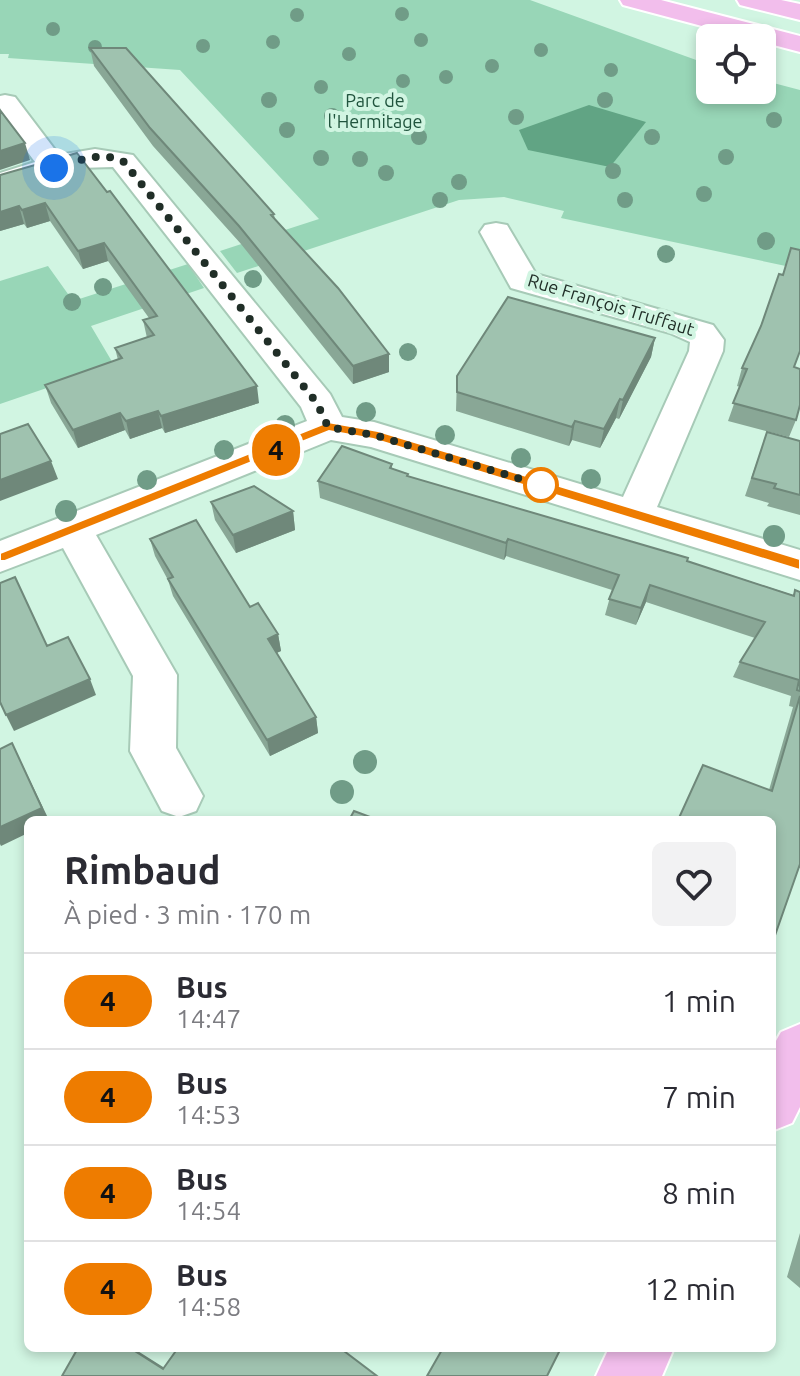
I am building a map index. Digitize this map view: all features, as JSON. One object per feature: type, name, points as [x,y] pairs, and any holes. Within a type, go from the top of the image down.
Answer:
[{"type":"main road","points":[[624,0],[696,29]]},
{"type":"main road","points":[[632,0],[800,44]]},
{"type":"main road","points":[[697,0],[800,27]]},
{"type":"main road","points":[[749,0],[800,12]]},
{"type":"main road","points":[[776,56],[800,63]]},
{"type":"main road","points":[[776,1096],[800,1051]]},
{"type":"main road","points":[[628,1376],[641,1352]]},
{"type":"street","points":[[5,103],[54,168]]},
{"type":"street","points":[[0,183],[91,157],[111,156],[123,161],[317,403],[328,427]]},
{"type":"street","name":"Rue François Truffaut","points":[[496,232],[523,281],[682,325],[701,333],[707,340],[706,351],[635,513]]},
{"type":"street","points":[[0,557],[328,427],[374,435],[800,565]]},
{"type":"street","points":[[72,529],[155,675],[153,751],[179,796]]},
{"type":"green space","name":"Parc de l'Hermitage","points":[[0,0],[530,0],[696,60],[696,104],[776,104],[776,84],[800,90],[800,269],[561,218],[564,211],[504,197],[459,200],[237,273],[220,251],[319,219],[180,70],[8,58],[9,54],[0,54]]},
{"type":"green space","points":[[188,264],[204,288],[91,326],[114,365],[0,404],[0,281],[48,266],[73,301]]},
{"type":"shaded area","points":[[589,105],[646,122],[610,167],[528,150],[519,130]]},
{"type":"building","points":[[90,48],[126,48],[338,288],[389,354],[353,366],[239,226],[150,128]]},
{"type":"building","points":[[0,110],[25,143],[0,151]]},
{"type":"building","points":[[77,153],[107,192],[110,191],[257,386],[161,416],[158,411],[126,421],[120,413],[73,430],[45,385],[122,358],[115,348],[154,335],[143,320],[157,316],[104,243],[78,251],[45,203],[0,212],[0,175]]},
{"type":"building","points":[[791,248],[800,250],[800,351],[794,367],[800,369],[800,405],[796,420],[733,403],[747,369],[742,368],[779,274],[783,275]]},
{"type":"building","points":[[508,297],[655,338],[604,429],[575,421],[572,427],[457,392],[457,376]]},
{"type":"building","points":[[28,424],[51,461],[0,480],[0,434]]},
{"type":"building","points":[[767,432],[800,441],[800,495],[752,478]]},
{"type":"building","points":[[342,446],[392,464],[390,468],[407,476],[688,558],[687,561],[794,596],[795,590],[800,592],[800,691],[797,690],[799,680],[740,662],[765,622],[650,585],[641,608],[609,599],[619,575],[508,539],[506,543],[318,481]]},
{"type":"building","points":[[254,486],[293,511],[233,535],[211,502]]},
{"type":"building","points":[[196,520],[250,607],[258,603],[278,634],[268,639],[316,717],[267,740],[168,579],[173,577],[150,539]]},
{"type":"building","points":[[15,577],[47,646],[68,637],[90,679],[6,715],[0,702],[0,583]]},
{"type":"building","points":[[800,696],[800,864],[776,933],[776,816],[680,816],[703,765],[772,791]]},
{"type":"building","points":[[12,743],[42,808],[0,827],[0,749]]},
{"type":"building","points":[[354,811],[367,816],[351,816]]},
{"type":"building","points":[[76,1352],[136,1352],[163,1369],[175,1352],[345,1352],[377,1376],[62,1376]]},
{"type":"building","points":[[441,1352],[559,1352],[547,1376],[427,1376]]},
{"type":"bus line","name":"4","points":[[0,557],[328,427],[374,435],[800,565]]},
{"type":"route","points":[[54,168],[91,157],[111,156],[123,161],[317,403],[328,427],[374,435],[541,485]]}]
